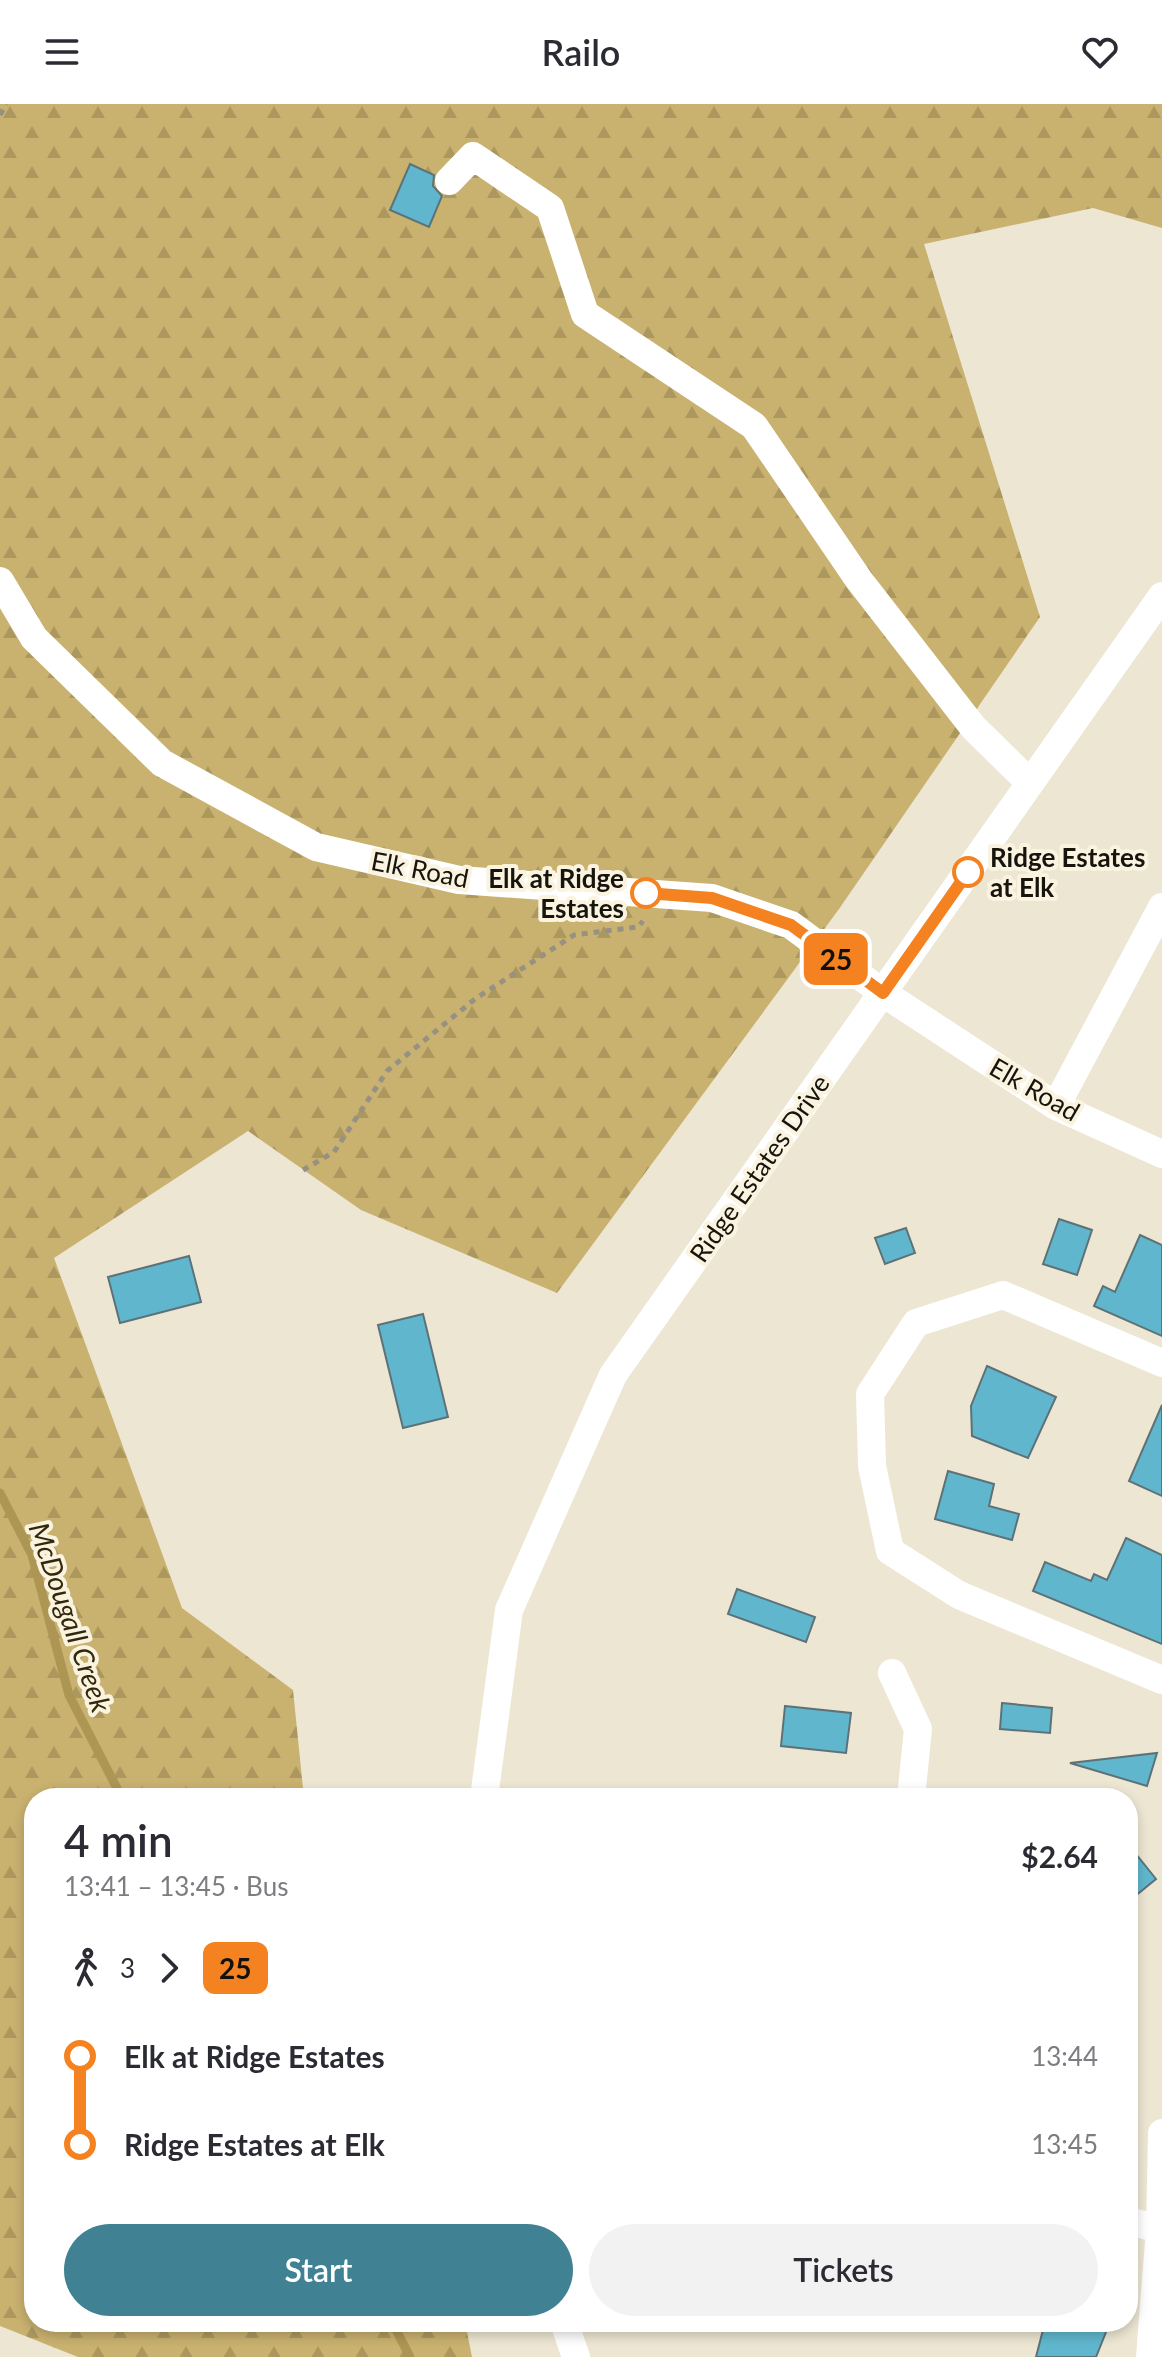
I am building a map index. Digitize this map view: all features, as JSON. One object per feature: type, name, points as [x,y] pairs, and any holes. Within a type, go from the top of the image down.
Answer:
[{"type":"street","points":[[449,181],[473,156],[550,208],[585,314],[754,426],[859,580],[973,727],[1030,783]]},
{"type":"street","name":"Elk Road","points":[[0,581],[34,638],[162,763],[316,847],[459,880],[712,898],[791,925],[883,993],[1056,1106],[1162,1154]]},
{"type":"street","name":"Ridge Estates Drive","points":[[485,1788],[509,1610],[613,1375],[1162,596]]},
{"type":"street","points":[[1056,1106],[1162,907]]},
{"type":"street","points":[[1162,1363],[1003,1295],[916,1323],[870,1394],[872,1466],[890,1551],[959,1595],[1162,1680]]},
{"type":"street","points":[[892,1673],[918,1729],[912,1788]]},
{"type":"street","points":[[1150,2357],[1160,2229],[1162,2133]]},
{"type":"street","points":[[1138,2224],[1160,2229]]},
{"type":"street","points":[[567,2332],[576,2357]]},
{"type":"path","points":[[0,115],[6,104]]},
{"type":"path","points":[[303,1170],[334,1152],[387,1071],[475,999],[574,935],[638,927],[669,895]]},
{"type":"green space","points":[[0,104],[1162,104],[1162,228],[1093,208],[924,244],[1040,617],[839,909],[557,1293],[361,1210],[248,1131],[54,1258],[182,1608],[293,1690],[303,1788],[24,1788],[24,2332],[467,2332],[472,2357],[78,2357],[0,2326]]},
{"type":"building","points":[[410,164],[434,175],[433,186],[442,196],[429,227],[390,210]]},
{"type":"building","points":[[1059,1219],[1092,1230],[1077,1275],[1043,1264]]},
{"type":"building","points":[[906,1228],[915,1253],[885,1264],[875,1238]]},
{"type":"building","points":[[1140,1235],[1162,1245],[1162,1336],[1094,1306],[1103,1286],[1115,1292]]},
{"type":"building","points":[[189,1256],[201,1302],[120,1323],[108,1277]]},
{"type":"building","points":[[423,1314],[448,1417],[403,1428],[378,1325]]},
{"type":"building","points":[[987,1366],[1056,1397],[1028,1458],[972,1436],[971,1406]]},
{"type":"building","points":[[1162,1405],[1162,1496],[1129,1481]]},
{"type":"building","points":[[948,1471],[994,1484],[989,1506],[1019,1514],[1012,1540],[935,1519]]},
{"type":"building","points":[[1126,1538],[1162,1555],[1162,1644],[1033,1591],[1045,1562],[1091,1581],[1094,1574],[1107,1580]]},
{"type":"building","points":[[737,1589],[815,1617],[806,1642],[728,1614]]},
{"type":"building","points":[[1002,1703],[1052,1708],[1050,1733],[1000,1729]]},
{"type":"building","points":[[785,1706],[851,1713],[846,1753],[781,1746]]},
{"type":"building","points":[[1157,1753],[1147,1786],[1070,1763]]},
{"type":"building","points":[[1138,1856],[1156,1879],[1138,1894]]},
{"type":"building","points":[[1042,2332],[1106,2332],[1096,2357],[1036,2357]]},
{"type":"waterway","name":"McDougall Creek","points":[[0,1493],[32,1555],[69,1695],[117,1788]]},
{"type":"waterway","name":"McDougall Creek","points":[[397,2332],[410,2357]]},
{"type":"bus line","name":"25","points":[[646,893],[712,898],[791,925],[883,993],[968,872]]},
{"type":"place","name":"Ridge Estates at Elk","points":[[968,872]]},
{"type":"place","name":"Elk at Ridge Estates","points":[[646,893]]}]
